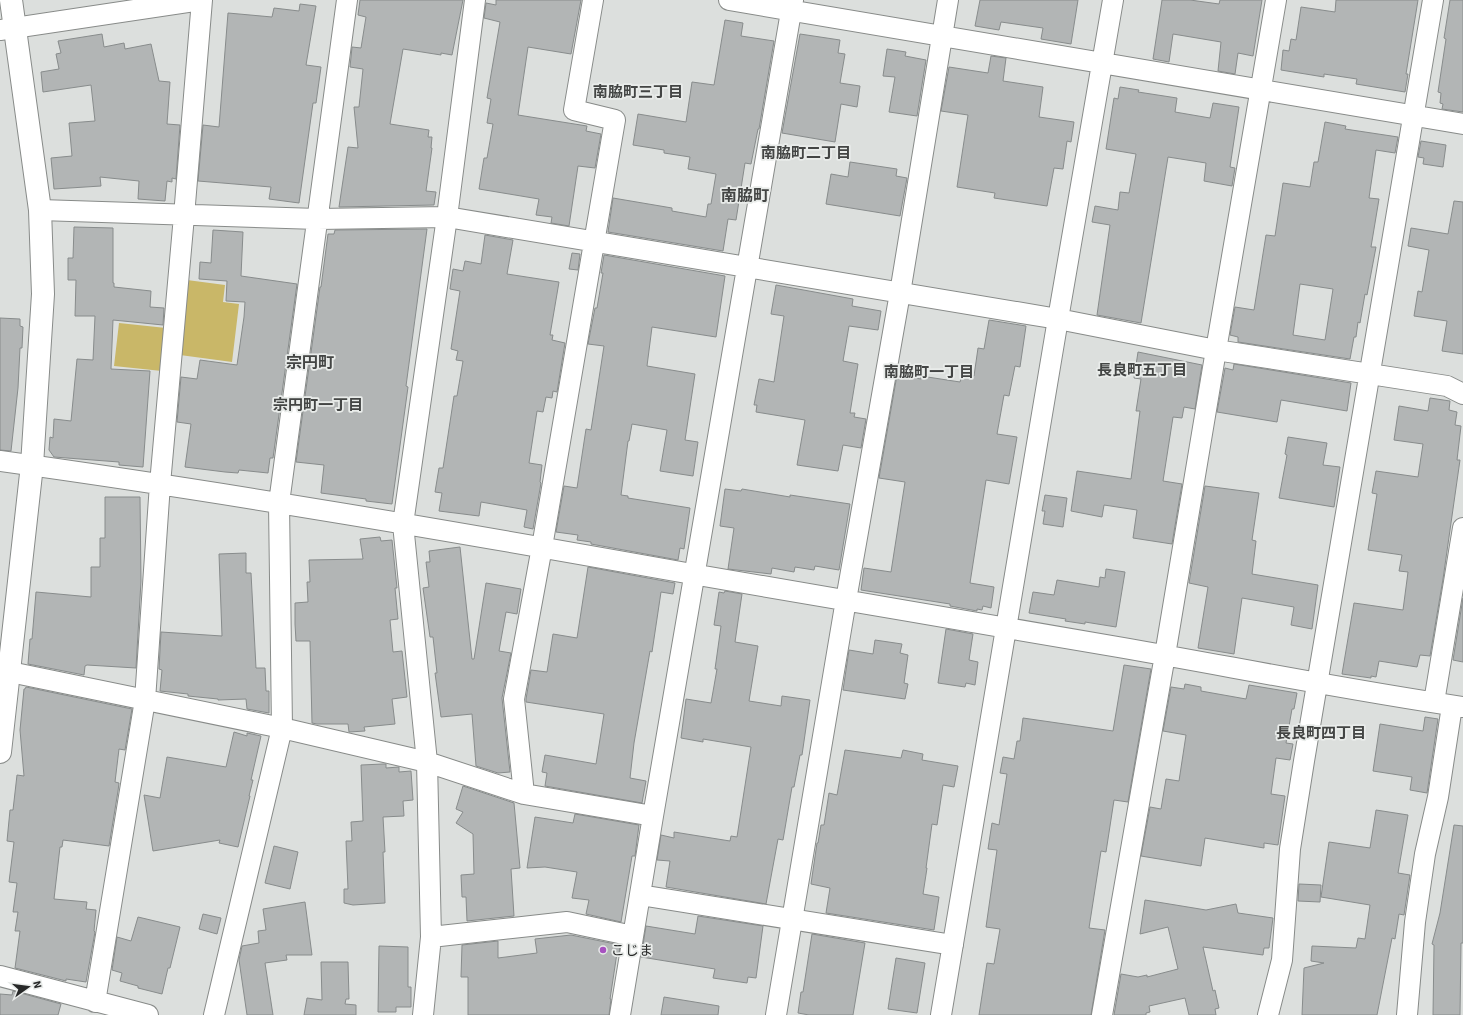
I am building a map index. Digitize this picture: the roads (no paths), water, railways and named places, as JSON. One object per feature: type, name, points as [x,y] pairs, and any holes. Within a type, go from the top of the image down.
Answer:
[{"type":"street","points":[[0,752],[32,466],[42,294],[40,210],[8,29],[11,0]]},
{"type":"street","points":[[8,29],[201,0],[184,216],[160,484],[146,700],[95,1002]]},
{"type":"street","points":[[214,1015],[282,728],[279,503],[348,0]]},
{"type":"street","points":[[423,1015],[431,937],[427,762],[403,524],[447,217],[475,0]]},
{"type":"street","points":[[524,794],[514,699],[542,547],[615,120],[574,110],[593,0]]},
{"type":"street","points":[[729,0],[792,5],[942,36],[1463,124]]},
{"type":"street","points":[[776,1015],[846,600],[900,293],[948,0]]},
{"type":"street","points":[[941,1015],[1113,0]]},
{"type":"street","points":[[1102,1015],[1166,655],[1216,350],[1276,0]]},
{"type":"street","points":[[1268,1015],[1282,960],[1290,849],[1316,683],[1433,0]]},
{"type":"street","points":[[620,1015],[652,816],[792,5]]},
{"type":"street","points":[[40,210],[184,216],[318,219],[447,217],[1058,319],[1216,350],[1447,386],[1463,394]]},
{"type":"street","points":[[0,461],[160,484],[542,547],[1166,655],[1316,683],[1450,705]]},
{"type":"street","points":[[1407,1015],[1415,922],[1425,854],[1438,798],[1450,705],[1463,528]]},
{"type":"street","points":[[10,672],[282,728],[427,762],[524,794],[652,816]]},
{"type":"street","points":[[640,894],[792,920],[953,945]]},
{"type":"street","points":[[431,937],[567,922],[633,936]]},
{"type":"street","points":[[0,976],[148,1015]]},
{"type":"place","name":"こじま","points":[[603,950]]},
{"type":"district","name":"南脇町三丁目","points":[[638,92]]},
{"type":"district","name":"南脇町二丁目","points":[[806,153]]},
{"type":"district","name":"南脇町","points":[[745,195]]},
{"type":"district","name":"宗円町","points":[[310,362]]},
{"type":"district","name":"長良町五丁目","points":[[1142,370]]},
{"type":"district","name":"南脇町一丁目","points":[[929,372]]},
{"type":"district","name":"宗円町一丁目","points":[[318,405]]},
{"type":"district","name":"長良町四丁目","points":[[1321,733]]}]
